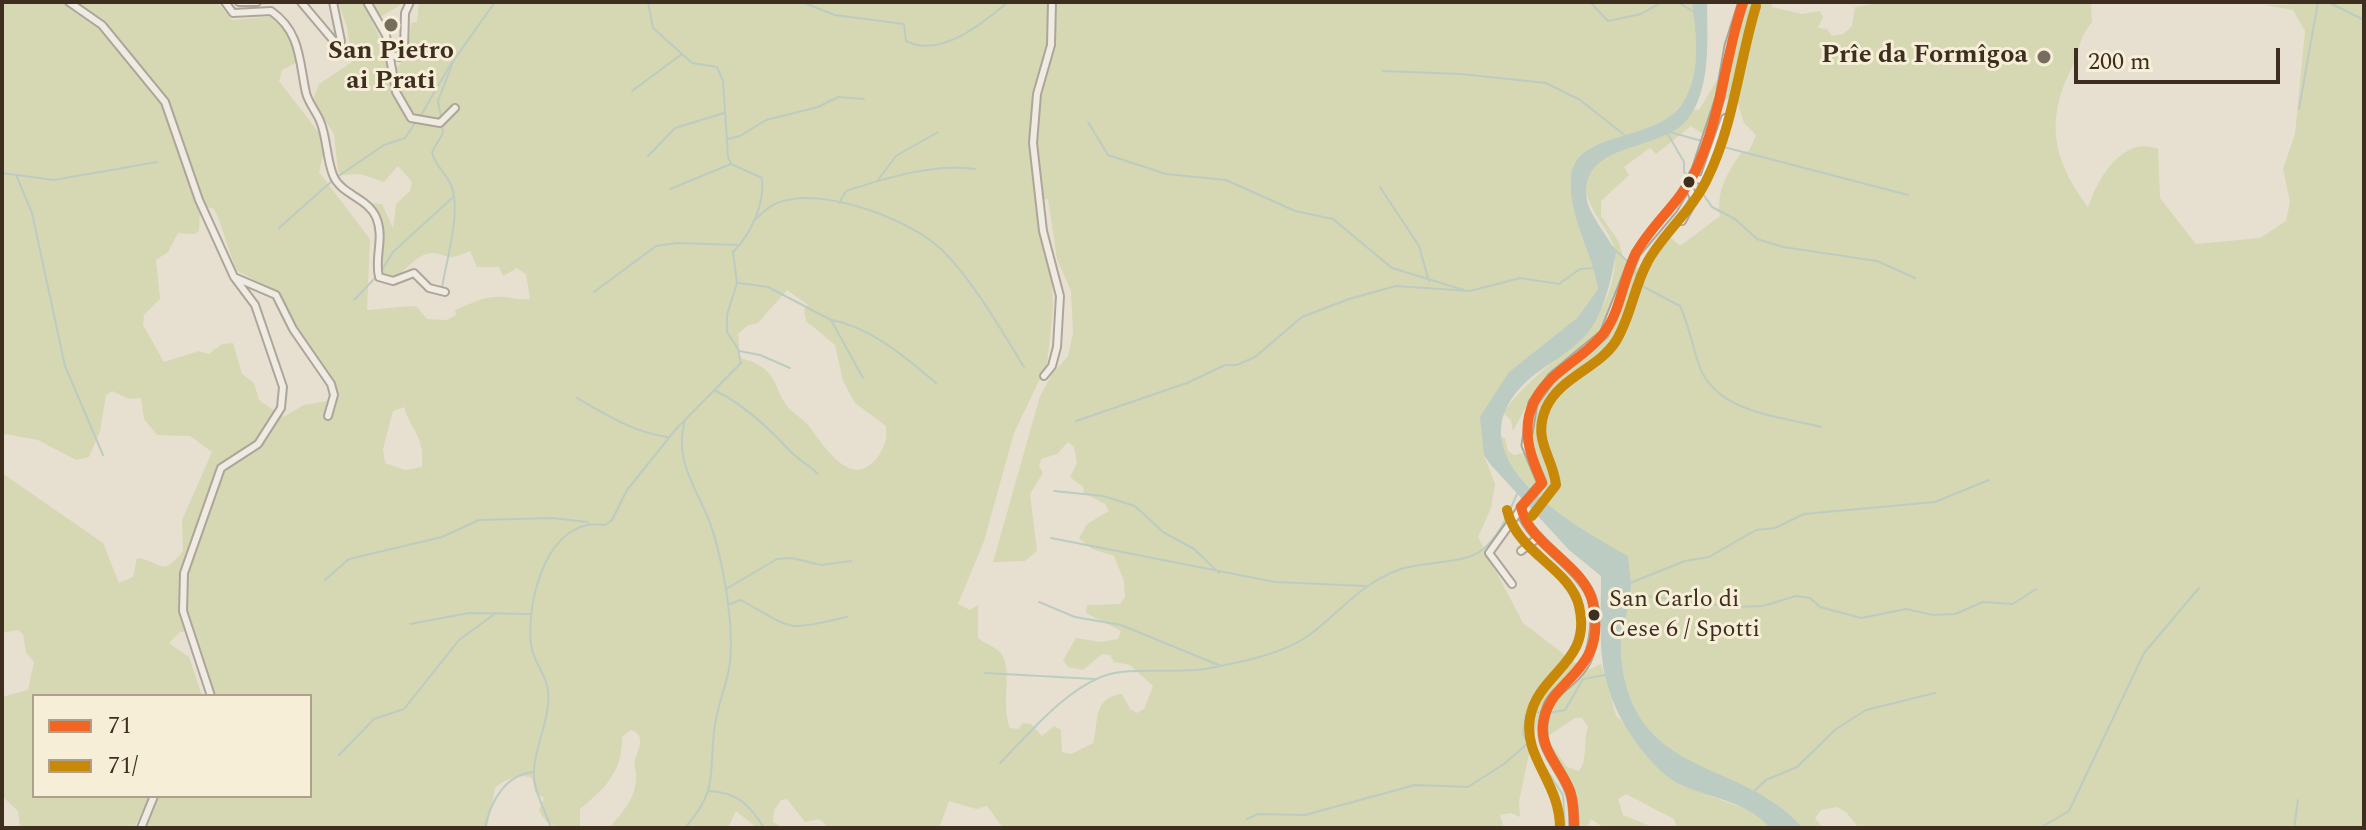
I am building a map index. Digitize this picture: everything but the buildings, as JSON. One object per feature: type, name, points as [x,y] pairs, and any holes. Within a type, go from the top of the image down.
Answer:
[{"type":"street","points":[[69,2],[102,25],[165,102],[199,200],[234,277],[255,305],[284,398],[279,413],[258,444],[223,465],[207,502],[181,594],[186,626],[210,694]]},
{"type":"street","points":[[225,2],[233,13],[242,16],[271,11],[291,31],[300,50],[306,90],[320,121],[334,177],[341,188],[365,202],[375,214],[380,232],[376,266],[379,277],[393,281],[414,273],[429,288],[445,292]]},
{"type":"street","points":[[239,2],[257,2]]},
{"type":"street","points":[[301,2],[338,46],[341,41],[333,2]]},
{"type":"street","points":[[367,2],[386,35],[392,55],[396,92],[411,118],[440,123],[455,108]]},
{"type":"street","points":[[392,55],[399,57],[404,51],[405,13],[410,2]]},
{"type":"street","points":[[1044,376],[1052,366],[1057,347],[1060,296],[1043,231],[1033,143],[1037,94],[1051,45],[1052,2]]},
{"type":"street","points":[[1512,584],[1489,553],[1520,508],[1542,483],[1526,445],[1533,403],[1552,377],[1604,334],[1636,253],[1673,209],[1693,176],[1720,98],[1729,46],[1743,2]]},
{"type":"street","points":[[1693,176],[1700,180],[1704,178],[1725,118]]},
{"type":"street","points":[[1682,221],[1694,199],[1688,184]]},
{"type":"street","points":[[234,277],[276,295],[293,329],[331,384],[334,395],[328,416]]},
{"type":"street","points":[[1520,508],[1539,537],[1578,573],[1591,596],[1583,667],[1547,706],[1543,723],[1543,745],[1571,793],[1574,828]]},
{"type":"street","points":[[1521,551],[1539,537]]},
{"type":"street","points":[[141,828],[153,798]]},
{"type":"green space","points":[[2,2],[217,2],[232,20],[276,16],[285,27],[299,61],[282,70],[279,81],[326,142],[319,172],[370,239],[367,310],[412,306],[417,307],[427,319],[447,320],[456,315],[455,310],[486,298],[530,299],[526,274],[517,268],[503,276],[499,267],[477,267],[470,251],[451,257],[426,254],[394,276],[382,274],[383,228],[371,203],[382,204],[393,228],[396,204],[410,191],[412,182],[398,166],[384,182],[360,174],[341,175],[338,171],[334,134],[315,105],[314,97],[319,84],[352,62],[347,27],[338,2],[405,2],[372,22],[387,52],[389,74],[400,64],[406,52],[411,23],[417,22],[419,2],[1692,2],[1695,67],[1693,80],[1682,104],[1655,125],[1602,143],[1576,162],[1571,177],[1573,205],[1598,289],[1578,317],[1509,372],[1484,455],[1495,484],[1491,508],[1478,537],[1523,623],[1578,665],[1549,697],[1541,713],[1519,801],[1520,817],[1511,813],[1500,815],[1504,828],[1003,828],[987,806],[976,809],[949,801],[939,828],[829,828],[819,819],[805,822],[787,799],[781,800],[774,810],[773,822],[784,828],[757,828],[736,811],[728,828],[609,828],[634,792],[634,763],[640,740],[631,730],[622,737],[619,760],[610,779],[580,809],[580,828],[561,827],[546,821],[539,810],[544,798],[535,792],[532,778],[522,776],[495,788],[487,828],[146,828],[157,798],[312,798],[312,694],[212,694],[192,631],[180,632],[169,643],[189,657],[201,694],[32,694],[32,798],[149,798],[134,828],[20,828],[18,811],[2,796],[2,697],[28,690],[34,662],[26,653],[23,634],[18,630],[2,633],[2,473],[103,543],[119,583],[133,577],[137,558],[165,566],[183,551],[182,520],[212,452],[190,436],[157,435],[144,419],[141,398],[129,399],[112,391],[106,395],[100,431],[89,457],[76,460],[38,440],[5,434],[2,437]],"holes":[[[1038,199],[1048,199],[1057,259],[1071,291],[1073,333],[1068,356],[1052,374],[1040,396],[993,562],[1025,561],[1037,551],[1030,494],[1043,473],[1039,466],[1041,459],[1057,454],[1068,442],[1074,447],[1077,463],[1070,477],[1083,487],[1084,493],[1105,504],[1109,511],[1087,524],[1079,538],[1092,549],[1114,556],[1124,581],[1125,597],[1120,604],[1087,605],[1086,613],[1121,631],[1118,639],[1101,642],[1076,638],[1063,660],[1068,667],[1083,670],[1102,654],[1110,655],[1114,662],[1130,665],[1153,686],[1144,709],[1137,713],[1130,709],[1122,694],[1106,700],[1098,712],[1093,743],[1071,754],[1062,752],[1061,730],[1054,726],[1042,736],[1031,724],[1023,723],[1018,729],[1010,728],[1004,659],[998,650],[978,638],[978,605],[970,610],[958,604],[984,541],[1014,433],[1047,364],[1053,310],[1052,278],[1040,237]],[[204,206],[214,209],[236,270],[278,293],[294,325],[331,377],[338,399],[304,405],[283,417],[259,400],[254,383],[242,374],[233,343],[222,344],[209,354],[199,351],[164,362],[143,325],[144,315],[160,299],[156,260],[168,252],[178,233],[194,234],[199,231],[200,210]],[[787,290],[808,305],[804,309],[806,321],[835,345],[843,381],[855,403],[886,426],[883,448],[869,466],[859,470],[839,462],[807,424],[787,406],[768,372],[740,358],[738,334],[747,326],[758,323]],[[404,407],[422,448],[422,467],[405,470],[385,463],[383,449],[393,411]]]},
{"type":"green space","points":[[1743,2],[1772,2],[1772,7],[1802,14],[1820,11],[1823,17],[1818,28],[1827,29],[1832,36],[1843,34],[1852,26],[1855,7],[1885,2],[2091,2],[2092,22],[2063,87],[2056,122],[2060,156],[2088,207],[2100,180],[2120,156],[2139,146],[2158,148],[2160,198],[2196,244],[2260,238],[2286,221],[2290,202],[2283,169],[2295,134],[2305,31],[2293,10],[2265,5],[2364,2],[2364,828],[1859,828],[1846,812],[1837,807],[1821,810],[1815,818],[1823,828],[1803,828],[1778,805],[1750,788],[1667,747],[1645,725],[1629,696],[1621,655],[1631,587],[1628,557],[1570,521],[1533,491],[1505,455],[1498,435],[1505,438],[1508,451],[1514,455],[1528,452],[1532,403],[1527,405],[1513,431],[1511,420],[1503,413],[1519,393],[1590,325],[1603,306],[1612,282],[1613,244],[1588,199],[1586,187],[1589,174],[1608,154],[1672,131],[1692,109],[1699,110],[1717,80]],"holes":[[[1720,97],[1737,101],[1744,123],[1756,135],[1749,151],[1741,153],[1724,183],[1720,216],[1680,246],[1668,235],[1653,251],[1644,271],[1624,261],[1619,242],[1601,216],[1601,201],[1629,175],[1624,167],[1650,148],[1656,154],[1691,126],[1707,137]]]},
{"type":"green space","points":[[1601,664],[1616,715],[1680,785],[1757,813],[1770,828],[1677,828],[1674,819],[1626,794],[1618,799],[1623,815],[1655,828],[1604,828],[1591,819],[1587,828],[1579,828],[1577,797],[1545,743],[1550,743],[1567,767],[1579,771],[1584,761],[1588,727],[1582,718],[1575,718],[1545,738],[1551,715],[1562,694],[1580,676]]},
{"type":"shaded area","points":[[1692,2],[1707,2],[1706,64],[1694,109],[1686,121],[1673,131],[1605,158],[1593,169],[1587,184],[1588,204],[1616,252],[1606,297],[1595,322],[1580,341],[1522,386],[1504,413],[1501,439],[1511,464],[1528,487],[1579,527],[1628,556],[1631,587],[1621,655],[1629,696],[1645,725],[1667,746],[1692,762],[1750,788],[1778,805],[1803,828],[1770,828],[1741,807],[1676,783],[1648,757],[1624,723],[1607,683],[1601,645],[1601,576],[1569,550],[1484,455],[1480,417],[1509,372],[1578,317],[1598,289],[1573,205],[1571,177],[1576,162],[1601,143],[1655,125],[1682,104],[1693,80],[1695,67]]},
{"type":"waterway","points":[[420,117],[449,67],[495,2]]},
{"type":"waterway","points":[[551,828],[534,776],[548,700],[547,684],[531,644],[532,605],[537,584],[555,547],[569,533],[585,525],[605,525],[612,520],[627,490],[676,429],[741,363],[738,349],[727,332],[727,315],[737,283],[733,252],[751,228],[761,198],[762,178],[731,164],[728,157],[723,81],[717,67],[692,63],[653,28],[648,2]]},
{"type":"waterway","points":[[802,2],[835,15],[904,24],[906,41],[919,45],[947,42],[960,36],[1008,2]]},
{"type":"waterway","points":[[1590,2],[1608,21],[1641,14],[1662,2]]},
{"type":"waterway","points":[[1678,2],[1694,12]]},
{"type":"waterway","points":[[2299,109],[2318,2]]},
{"type":"waterway","points":[[2328,2],[2364,20]]},
{"type":"waterway","points":[[632,91],[682,54]]},
{"type":"waterway","points":[[441,117],[438,101],[453,62]]},
{"type":"waterway","points":[[1383,71],[1461,74],[1546,83],[1580,100],[1627,137]]},
{"type":"waterway","points":[[728,139],[740,136],[766,120],[818,107],[838,97],[864,99]]},
{"type":"waterway","points":[[648,156],[675,128],[724,113]]},
{"type":"waterway","points":[[337,177],[384,145],[405,138],[416,122]]},
{"type":"waterway","points":[[1088,122],[1108,155],[1166,174],[1226,180],[1295,211],[1333,219],[1392,268],[1464,290]]},
{"type":"waterway","points":[[442,123],[443,133],[432,152],[451,185],[455,208],[442,288]]},
{"type":"waterway","points":[[1666,131],[1689,177]]},
{"type":"waterway","points":[[1666,131],[1702,141]]},
{"type":"waterway","points":[[878,180],[896,156],[938,132]]},
{"type":"waterway","points":[[1720,146],[1908,195]]},
{"type":"waterway","points":[[2,173],[54,180],[157,162]]},
{"type":"waterway","points":[[670,189],[731,164]]},
{"type":"waterway","points":[[839,203],[846,191],[893,177],[943,168],[975,169]]},
{"type":"waterway","points":[[17,177],[32,213],[65,366],[103,455]]},
{"type":"waterway","points":[[279,228],[332,181]]},
{"type":"waterway","points":[[1694,181],[1712,207],[1735,219],[1757,239],[1783,247],[1877,261],[1915,278]]},
{"type":"waterway","points":[[1380,187],[1419,246],[1429,281]]},
{"type":"waterway","points":[[380,273],[393,252],[452,198]]},
{"type":"waterway","points":[[756,219],[766,210],[787,200],[825,199],[869,210],[911,228],[942,250],[965,276],[1024,367]]},
{"type":"waterway","points":[[594,292],[656,246],[677,243],[737,245]]},
{"type":"waterway","points":[[1612,247],[1629,263]]},
{"type":"waterway","points":[[1076,421],[1187,383],[1225,365],[1237,365],[1255,357],[1302,317],[1349,299],[1396,286],[1470,291],[1520,278],[1559,284],[1580,269],[1594,268]]},
{"type":"waterway","points":[[1632,268],[1644,287],[1680,306],[1699,365],[1707,381],[1719,393],[1751,410],[1821,427]]},
{"type":"waterway","points":[[354,300],[375,278]]},
{"type":"waterway","points":[[739,283],[768,287],[831,320],[863,378]]},
{"type":"waterway","points":[[832,320],[874,337],[936,383]]},
{"type":"waterway","points":[[739,351],[760,355],[790,368]]},
{"type":"waterway","points":[[716,391],[755,417],[818,474]]},
{"type":"waterway","points":[[577,398],[631,427],[667,437]]},
{"type":"waterway","points":[[685,420],[682,434],[684,459],[717,544],[731,643],[730,664],[715,724],[710,783],[703,803],[685,828]]},
{"type":"waterway","points":[[1630,583],[1685,561],[1709,557],[1756,530],[1775,528],[1804,514],[1935,502],[1989,480]]},
{"type":"waterway","points":[[1054,491],[1103,496],[1135,506],[1163,532],[1194,549],[1219,573]]},
{"type":"waterway","points":[[1000,763],[1060,703],[1101,677],[1125,672],[1198,670],[1274,652],[1308,636],[1362,590],[1386,575],[1411,566],[1475,555],[1499,531],[1517,494]]},
{"type":"waterway","points":[[325,580],[349,559],[442,537],[479,520],[552,518],[588,522]]},
{"type":"waterway","points":[[1051,538],[1275,582],[1365,586]]},
{"type":"waterway","points":[[726,589],[777,559],[792,558],[821,565],[851,561]]},
{"type":"waterway","points":[[2040,828],[2069,811],[2144,653],[2199,588]]},
{"type":"waterway","points":[[1630,594],[1735,607],[1763,606],[1796,596],[1810,598],[1820,607],[1861,618],[1906,609],[1933,615],[1955,614],[1983,602],[2013,604],[2036,589]]},
{"type":"waterway","points":[[730,604],[741,600],[791,625],[811,625],[847,617]]},
{"type":"waterway","points":[[1039,602],[1075,617],[1121,625],[1221,666]]},
{"type":"waterway","points":[[410,624],[469,613],[531,614]]},
{"type":"waterway","points":[[339,755],[374,719],[404,709],[459,640],[496,613]]},
{"type":"waterway","points":[[985,673],[1095,679]]},
{"type":"waterway","points":[[1548,713],[1565,710],[1583,679],[1605,675]]},
{"type":"waterway","points":[[1752,793],[1766,780],[1797,767],[1836,729],[1866,710],[1935,693]]},
{"type":"waterway","points":[[1541,712],[1526,714],[1523,734],[1563,795],[1565,828]]},
{"type":"waterway","points":[[1247,819],[1258,814],[1305,815],[1415,785],[1468,787],[1504,764],[1528,743]]},
{"type":"waterway","points":[[485,828],[500,792],[514,779],[532,772]]},
{"type":"waterway","points":[[709,791],[742,801],[764,828]]},
{"type":"waterway","points":[[2294,828],[2298,800]]},
{"type":"transit line","name":"71","points":[[1521,507],[1542,483],[1527,433],[1534,402],[1548,382],[1595,343],[1609,326],[1635,255],[1695,172],[1711,131],[1743,2]]},
{"type":"transit line","name":"71/","points":[[1532,516],[1556,485],[1542,439],[1542,420],[1546,408],[1560,388],[1600,358],[1616,341],[1648,261],[1702,189],[1724,135],[1756,6]]},
{"type":"transit line","name":"71","points":[[1521,507],[1535,534],[1580,577],[1593,604],[1595,627],[1592,646],[1576,672],[1555,695],[1547,708],[1543,724],[1548,751],[1570,791],[1574,828]]},
{"type":"transit line","name":"71/","points":[[1507,510],[1521,538],[1566,581],[1579,606],[1581,625],[1578,641],[1572,654],[1543,689],[1530,718],[1532,746],[1554,797],[1560,828]]},
{"type":"place","name":"San Pietro ai Prati","points":[[391,25]]},
{"type":"place","name":"Prîe da Formîgoa","points":[[2044,57]]},
{"type":"place","name":"San Carlo di Cese 6 / Spotti","points":[[1594,615]]}]
